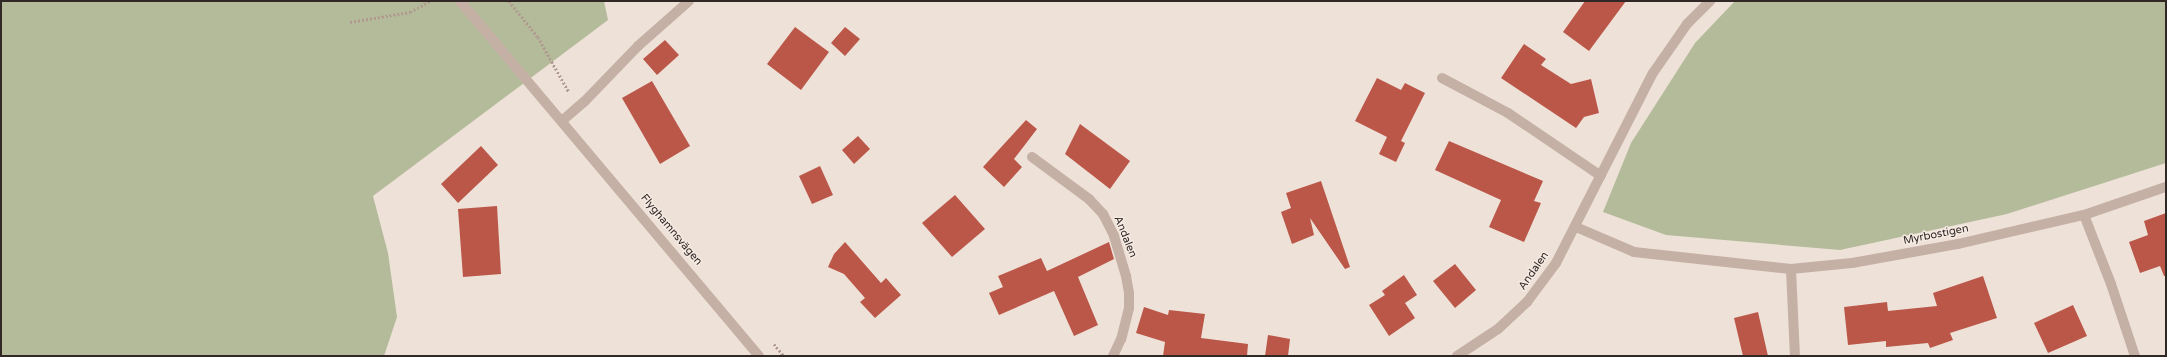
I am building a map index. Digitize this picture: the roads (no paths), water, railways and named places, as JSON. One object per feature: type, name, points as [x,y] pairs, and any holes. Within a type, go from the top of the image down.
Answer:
[{"type":"street","name":"Flyghamnsvägen","points":[[460,1],[563,120],[760,356]]},
{"type":"street","points":[[563,120],[578,107],[638,46],[689,1]]},
{"type":"street","name":"Andalen","points":[[1457,356],[1498,329],[1527,302],[1556,263],[1576,227],[1653,73],[1687,24],[1710,1]]},
{"type":"street","points":[[1442,78],[1508,113],[1601,176]]},
{"type":"street","name":"Andalen","points":[[1032,157],[1089,199],[1103,214],[1114,236],[1126,276],[1129,293],[1129,308],[1121,339],[1113,356]]},
{"type":"street","name":"Myrbostigen","points":[[1576,227],[1634,252],[1791,269],[1852,263],[1958,244],[2084,215],[2166,187]]},
{"type":"street","points":[[2084,215],[2111,284],[2134,356]]},
{"type":"street","points":[[1791,269],[1795,356]]}]
